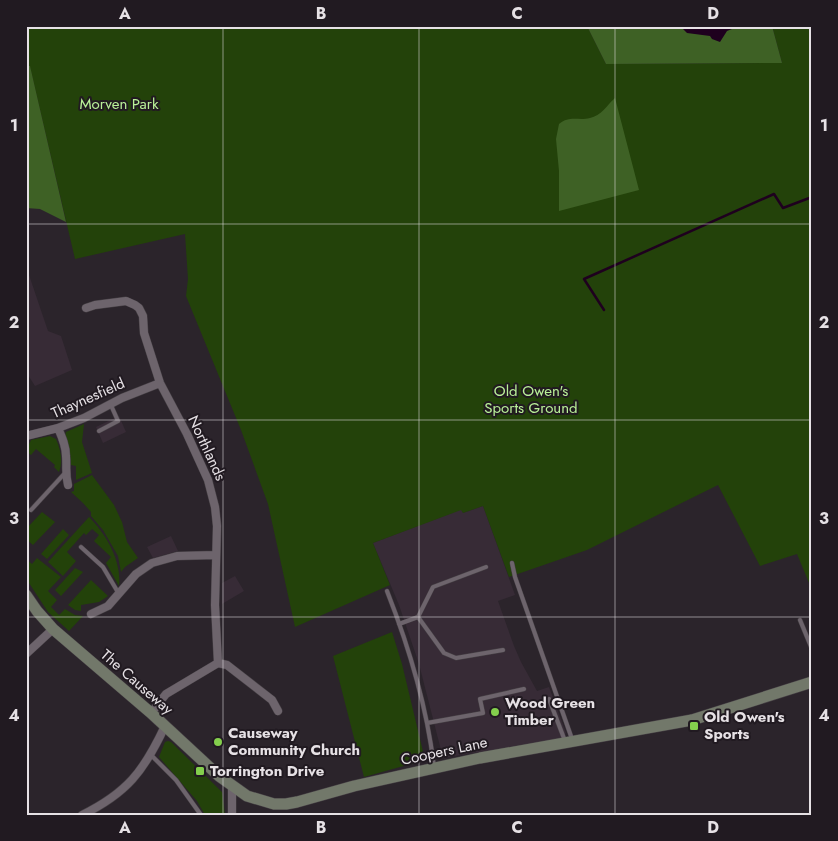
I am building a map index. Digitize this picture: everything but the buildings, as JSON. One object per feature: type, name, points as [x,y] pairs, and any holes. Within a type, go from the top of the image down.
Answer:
[{"type":"main road","name":"The Causeway","points":[[26,595],[53,629],[151,713],[232,787]]},
{"type":"main road","name":"Coopers Lane","points":[[232,787],[247,796],[263,802],[286,804],[434,768],[692,720],[812,682]]},
{"type":"street","name":"Northlands","points":[[86,308],[126,301],[135,304],[138,308],[143,316],[144,333],[160,383],[193,448],[211,489],[217,521],[215,605],[218,663]]},
{"type":"street","name":"Thaynesfield","points":[[26,436],[58,428],[84,418],[110,404],[160,383]]},
{"type":"street","points":[[58,428],[66,449],[65,473],[68,485]]},
{"type":"street","points":[[91,614],[108,606],[136,574],[152,563],[177,556],[216,555]]},
{"type":"street","points":[[26,654],[53,629]]},
{"type":"street","points":[[151,713],[166,694],[218,663],[228,665],[272,700],[278,711]]},
{"type":"street","points":[[85,814],[123,789],[143,768],[165,726]]},
{"type":"street","points":[[232,787],[232,815]]},
{"type":"lane","points":[[99,431],[118,421],[110,404]]},
{"type":"lane","points":[[31,510],[65,473]]},
{"type":"lane","points":[[81,547],[103,567],[118,594]]},
{"type":"lane","points":[[512,563],[569,742]]},
{"type":"lane","points":[[399,624],[418,617],[433,587],[486,567]]},
{"type":"lane","points":[[387,591],[399,624],[427,722],[434,768]]},
{"type":"lane","points":[[418,617],[444,653],[456,658],[503,650]]},
{"type":"lane","points":[[800,620],[812,649]]},
{"type":"lane","points":[[427,722],[483,713],[480,699],[524,689]]},
{"type":"lane","points":[[549,699],[569,742]]},
{"type":"lane","points":[[151,755],[176,780],[201,815]]},
{"type":"shaded area","points":[[684,26],[732,26],[732,29],[727,31],[720,42],[712,39],[710,36],[687,33],[683,29]]},
{"type":"shaded area","points":[[29,275],[48,331],[61,336],[72,370],[35,386],[28,375],[26,376],[26,276]]},
{"type":"shaded area","points":[[119,416],[126,432],[103,443],[96,427]]},
{"type":"shaded area","points":[[483,506],[515,595],[498,601],[514,646],[537,691],[549,687],[566,733],[561,738],[443,758],[419,664],[399,605],[373,543],[462,509],[463,513]]},
{"type":"shaded area","points":[[171,536],[178,551],[153,558],[147,547]]},
{"type":"shaded area","points":[[235,576],[244,591],[222,604],[222,583]]},
{"type":"green space","points":[[26,26],[587,26],[606,64],[782,63],[772,26],[812,26],[812,590],[797,554],[760,566],[718,485],[587,550],[509,577],[483,506],[463,513],[461,510],[373,543],[390,585],[295,627],[268,504],[241,430],[186,296],[188,279],[185,234],[75,259],[30,67],[26,66]]},
{"type":"green space","points":[[587,26],[772,26],[782,63],[606,64]]},
{"type":"green space","points":[[26,66],[30,66],[66,222],[40,209],[26,208]]},
{"type":"green space","points":[[615,98],[639,190],[559,211],[559,171],[556,139],[559,124],[567,120],[594,117],[601,113]]},
{"type":"green space","points":[[84,424],[82,442],[92,473],[76,480],[76,466],[71,465],[65,436],[66,432]]},
{"type":"green space","points":[[50,436],[56,439],[59,447],[61,460],[59,472],[54,467],[55,465],[36,449],[31,455],[26,451],[31,440]]},
{"type":"green space","points":[[92,475],[114,505],[122,522],[127,542],[138,558],[121,572],[118,556],[103,530],[91,516],[91,512],[71,492],[74,491],[74,484]]},
{"type":"green space","points":[[42,512],[55,522],[33,545],[26,539],[26,529]]},
{"type":"green space","points":[[89,517],[101,531],[111,548],[118,567],[119,586],[106,563],[111,557],[94,541],[99,535],[92,529],[86,535],[84,533],[67,552],[76,561],[63,576],[48,562]]},
{"type":"green space","points":[[63,529],[69,535],[47,559],[41,554]]},
{"type":"green space","points":[[37,558],[61,577],[48,591],[57,600],[51,607],[59,615],[65,609],[75,615],[83,616],[69,631],[48,612],[27,580],[26,559],[32,564]]},
{"type":"green space","points":[[75,568],[83,572],[61,596],[55,590]]},
{"type":"green space","points":[[91,580],[108,596],[99,602],[81,605],[81,611],[75,610],[68,605]]},
{"type":"green space","points":[[392,632],[402,664],[425,760],[364,777],[333,656]]},
{"type":"green space","points":[[168,741],[222,792],[225,815],[205,815],[197,801],[159,757],[165,742]]},
{"type":"waterway","points":[[604,310],[584,279],[774,194],[783,208],[812,197]]},
{"type":"place","name":"Wood Green Timber","points":[[495,712]]},
{"type":"place","name":"Old Owen's Sports","points":[[694,726]]},
{"type":"place","name":"Causeway Community Church","points":[[218,742]]},
{"type":"place","name":"Torrington Drive","points":[[200,771]]},
{"type":"park label","name":"Morven Park","points":[[119,104]]},
{"type":"park label","name":"Old Owen's Sports Ground","points":[[531,400]]}]
